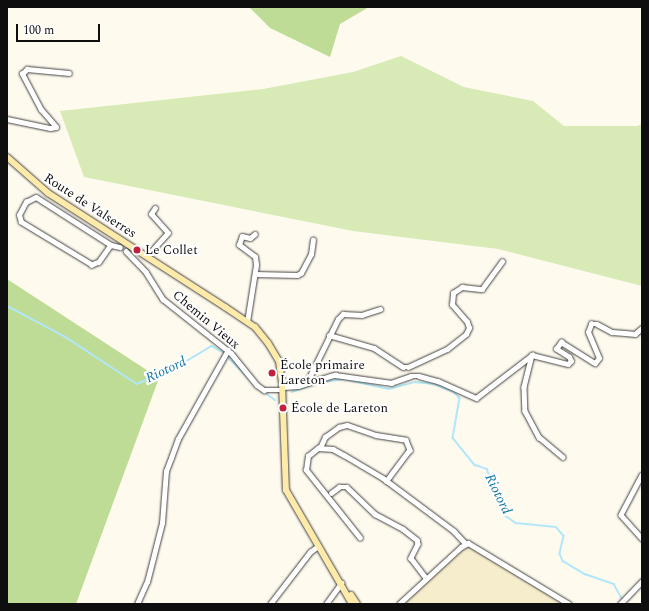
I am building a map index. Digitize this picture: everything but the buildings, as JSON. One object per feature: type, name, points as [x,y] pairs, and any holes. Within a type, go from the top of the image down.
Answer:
[{"type":"street","points":[[7,119],[50,128],[56,127],[41,110],[22,74],[27,69],[69,73]]},
{"type":"street","name":"Route de Valserres","points":[[7,157],[44,190],[121,240],[129,248],[147,256],[225,307],[247,322],[261,334],[278,361],[283,388],[286,490],[341,583]]},
{"type":"street","points":[[111,245],[99,262],[92,265],[21,222],[19,215],[26,202],[36,197],[111,245],[120,247],[121,240]]},
{"type":"street","points":[[147,256],[168,233],[151,214],[155,208]]},
{"type":"street","points":[[247,322],[255,274],[255,257],[239,245],[242,236],[250,238],[255,234]]},
{"type":"street","points":[[255,274],[297,275],[301,272],[311,254],[313,240]]},
{"type":"street","name":"Chemin Vieux","points":[[120,247],[129,248],[163,299],[226,353],[264,390],[283,388],[335,376],[391,383],[411,376],[420,376],[438,381],[476,398],[532,355]]},
{"type":"street","points":[[329,335],[374,348],[403,367],[408,367],[447,348],[466,334],[469,328],[468,322],[452,305],[453,293],[462,287],[482,289],[502,261]]},
{"type":"street","points":[[307,382],[329,335],[338,319],[343,314],[362,315],[380,309]]},
{"type":"street","points":[[563,458],[538,437],[525,411],[524,387],[532,355],[568,364],[571,361],[569,357],[556,348],[561,342],[595,363],[599,358],[588,332],[591,324],[597,324],[612,332],[634,334],[642,328]]},
{"type":"street","points":[[137,604],[147,582],[162,523],[166,471],[178,439],[226,353]]},
{"type":"street","points":[[360,538],[306,470],[308,456],[320,448],[325,437],[339,426],[347,425],[372,434],[406,440],[410,450],[387,481]]},
{"type":"street","points":[[320,448],[344,454],[387,481],[454,531],[465,544]]},
{"type":"street","points":[[642,475],[621,515],[642,538]]},
{"type":"street","points":[[331,493],[340,487],[347,487],[375,514],[403,528],[417,540],[418,544],[411,558],[426,578]]},
{"type":"street","points":[[399,604],[465,544],[471,544],[503,566],[569,604]]},
{"type":"street","points":[[270,604],[310,552],[318,546]]},
{"type":"street","points":[[622,602],[642,580]]},
{"type":"street","points":[[326,604],[341,583]]},
{"type":"street","points":[[341,583],[352,604]]},
{"type":"street","points":[[341,583],[357,604]]},
{"type":"shaded area","points":[[465,547],[476,549],[565,604],[404,604]]},
{"type":"green space","points":[[249,7],[369,7],[340,24],[330,57],[270,28]]},
{"type":"green space","points":[[401,56],[464,87],[533,101],[564,126],[637,126],[642,124],[642,286],[498,249],[353,231],[84,177],[60,111],[263,89],[353,72]]},
{"type":"green space","points":[[7,279],[159,378],[76,604],[7,604]]},
{"type":"waterway","name":"Riotord","points":[[7,306],[64,336],[137,384],[180,365],[212,346],[224,353]]},
{"type":"waterway","name":"Riotord","points":[[227,356],[248,377]]},
{"type":"waterway","name":"Riotord","points":[[292,392],[316,383],[344,379],[389,389],[415,382],[434,384],[454,392],[460,398],[453,438],[475,465],[487,469],[506,516],[516,523],[556,527],[564,536],[560,554],[563,561],[585,574],[614,584],[625,604]]},
{"type":"waterway","name":"Riotord","points":[[256,386],[275,400]]},
{"type":"place","name":"Le Collet","points":[[137,250]]},
{"type":"place","name":"École primaire Lareton","points":[[272,373]]},
{"type":"place","name":"École de Lareton","points":[[283,408]]}]
